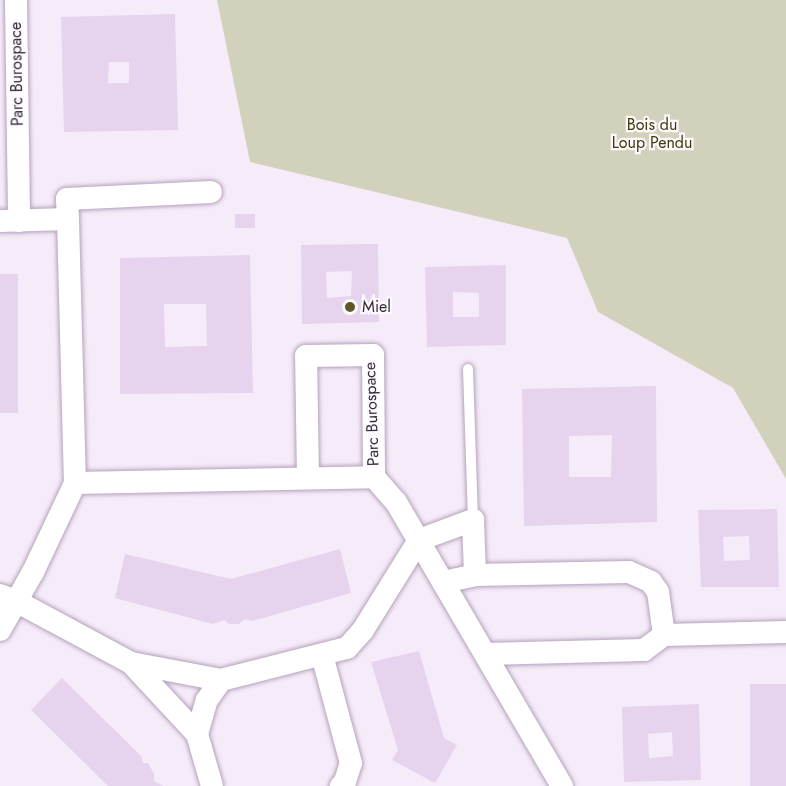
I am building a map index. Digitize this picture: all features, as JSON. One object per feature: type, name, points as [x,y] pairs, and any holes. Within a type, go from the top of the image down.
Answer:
[{"type":"street","name":"Parc Burospace","points":[[16,0],[9,221],[68,219]]},
{"type":"street","points":[[0,630],[8,598],[75,483],[67,199],[211,192]]},
{"type":"street","name":"Parc Burospace","points":[[308,478],[306,356],[373,355],[374,477]]},
{"type":"street","name":"Parc Burospace","points":[[75,483],[374,477],[387,489],[419,540],[562,786]]},
{"type":"street","points":[[0,585],[8,598],[131,663],[221,680],[347,648],[356,640],[419,540],[473,520],[475,575]]},
{"type":"street","points":[[443,582],[475,575],[629,573],[651,582],[658,591],[663,634]]},
{"type":"street","points":[[485,654],[644,650],[663,634],[786,632]]},
{"type":"street","points":[[322,655],[351,763],[345,782],[341,786]]},
{"type":"street","points":[[131,663],[197,734],[212,786]]},
{"type":"street","points":[[197,734],[207,700],[221,680]]},
{"type":"lane","points":[[468,369],[473,520]]},
{"type":"shaded area","points":[[0,0],[217,0],[250,162],[567,238],[598,312],[733,388],[786,479],[786,786],[0,786]]},
{"type":"green space","name":"Bois du Loup Pendu","points":[[217,0],[786,0],[786,479],[733,388],[598,312],[567,238],[250,162]]},
{"type":"building","points":[[175,14],[178,130],[64,132],[61,17]],"holes":[[[109,62],[129,62],[129,83],[108,83]]]},
{"type":"building","points":[[235,214],[255,214],[255,228],[235,228]]},
{"type":"building","points":[[378,244],[379,322],[302,324],[301,245]],"holes":[[[352,271],[351,296],[327,298],[326,272]]]},
{"type":"building","points":[[250,255],[253,393],[120,394],[120,258]],"holes":[[[164,304],[206,304],[207,346],[165,347]]]},
{"type":"building","points":[[506,265],[506,345],[427,347],[425,267]],"holes":[[[453,292],[479,293],[479,317],[453,317]]]},
{"type":"building","points":[[0,274],[18,274],[18,413],[0,413]]},
{"type":"building","points":[[656,386],[657,522],[524,526],[522,389]],"holes":[[[612,435],[611,477],[569,477],[569,436]]]},
{"type":"building","points":[[777,509],[779,587],[701,587],[698,510]],"holes":[[[749,536],[750,560],[724,561],[723,537]]]},
{"type":"building","points":[[340,549],[351,593],[252,621],[245,619],[239,624],[229,624],[224,620],[213,624],[115,598],[125,554],[231,579]]},
{"type":"building","points":[[419,651],[444,738],[457,745],[435,783],[392,760],[398,750],[371,662]]},
{"type":"building","points":[[62,678],[142,757],[143,763],[148,763],[154,774],[154,781],[164,786],[108,786],[31,710]]},
{"type":"building","points":[[750,684],[786,684],[786,786],[750,786]]},
{"type":"building","points":[[699,704],[701,780],[624,782],[622,707]],"holes":[[[672,732],[673,756],[649,758],[648,734]]]},
{"type":"place","name":"Miel","points":[[350,307]]}]
